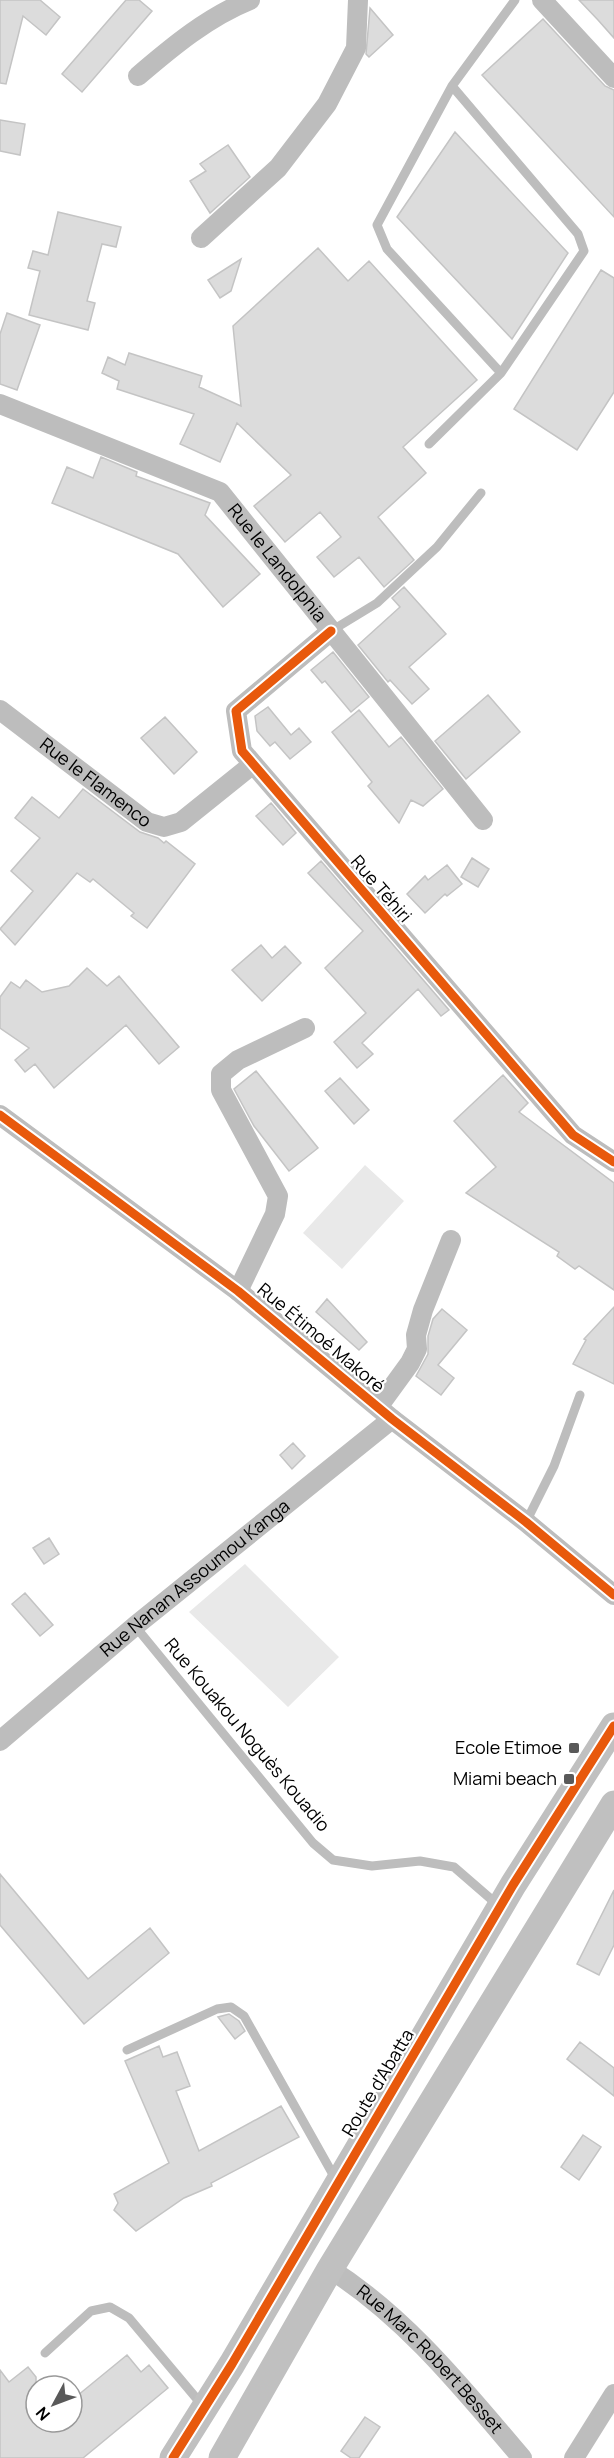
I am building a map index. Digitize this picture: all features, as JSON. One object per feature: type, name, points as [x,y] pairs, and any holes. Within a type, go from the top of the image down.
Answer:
[{"type":"street","points":[[138,76],[177,43],[225,10],[250,0]]},
{"type":"street","points":[[201,238],[278,168],[327,104],[356,48],[358,0]]},
{"type":"street","points":[[542,0],[614,78]]},
{"type":"street","name":"Rue le Landolphia","points":[[0,404],[220,492],[483,820]]},
{"type":"street","name":"Rue Téhiri","points":[[331,631],[236,711],[242,751],[573,1135],[614,1162]]},
{"type":"street","name":"Rue le Flamenco","points":[[0,710],[147,822],[164,827],[180,822],[252,765]]},
{"type":"street","points":[[238,1291],[275,1214],[278,1196],[221,1090],[221,1074],[238,1060],[305,1028]]},
{"type":"street","name":"Rue Étimoé Makoré","points":[[0,1115],[238,1291],[385,1413],[526,1522],[614,1595]]},
{"type":"street","name":"Rue Nanan Assoumou Kanga","points":[[0,1741],[385,1413],[417,1349],[416,1335],[423,1310],[451,1240]]},
{"type":"street","name":"Route d'Abatta","points":[[173,2458],[205,2409],[501,1908],[614,1726]]},
{"type":"street","points":[[222,2458],[330,2269],[614,1804]]},
{"type":"street","name":"Rue Marc Robert Besset","points":[[330,2269],[356,2285],[446,2369],[522,2458]]},
{"type":"street","points":[[574,2458],[614,2394]]},
{"type":"lane","points":[[501,373],[387,249],[377,225],[452,86],[515,0]]},
{"type":"lane","points":[[429,444],[501,373],[584,251],[578,234],[452,86]]},
{"type":"lane","points":[[331,631],[386,595],[437,547],[481,493]]},
{"type":"lane","points":[[526,1522],[554,1466],[580,1395]]},
{"type":"lane","name":"Rue Kouakou Noguès Kouadio","points":[[135,1626],[313,1843],[333,1860],[372,1866],[420,1861],[454,1867],[501,1908]]},
{"type":"lane","points":[[127,2049],[217,2009],[231,2007],[244,2016],[338,2183]]},
{"type":"lane","points":[[45,2353],[92,2311],[110,2307],[129,2318],[205,2409]]},
{"type":"shaded area","points":[[365,1165],[404,1201],[342,1269],[303,1233]]},
{"type":"shaded area","points":[[245,1564],[339,1657],[288,1707],[189,1612]]},
{"type":"building","points":[[0,0],[40,0],[60,17],[46,35],[23,16],[6,84],[0,83]]},
{"type":"building","points":[[126,0],[139,0],[152,11],[82,92],[62,74]]},
{"type":"building","points":[[579,0],[614,0],[614,38],[598,20]]},
{"type":"building","points":[[370,8],[393,35],[369,57],[366,54]]},
{"type":"building","points":[[543,19],[605,86],[614,90],[614,217],[482,75]]},
{"type":"building","points":[[0,120],[25,124],[20,155],[0,151]]},
{"type":"building","points":[[455,132],[568,253],[512,339],[397,217]]},
{"type":"building","points":[[228,145],[250,177],[210,213],[190,181],[206,171],[200,164]]},
{"type":"building","points":[[58,212],[121,227],[116,247],[102,244],[87,301],[95,303],[88,330],[29,315],[40,271],[28,268],[33,251],[48,255]]},
{"type":"building","points":[[318,248],[348,281],[369,261],[477,380],[403,447],[426,473],[378,517],[414,560],[384,587],[359,557],[334,577],[317,557],[341,537],[320,512],[285,542],[254,506],[291,475],[237,423],[220,462],[180,444],[194,414],[117,389],[119,381],[102,373],[108,357],[125,365],[129,353],[202,376],[199,387],[241,406],[233,326]]},
{"type":"building","points":[[241,259],[231,291],[220,298],[208,280]]},
{"type":"building","points":[[601,270],[614,278],[614,392],[577,450],[514,409]]},
{"type":"building","points":[[7,313],[40,325],[17,390],[0,384],[0,334]]},
{"type":"building","points":[[101,457],[137,472],[136,476],[210,503],[205,515],[260,574],[223,607],[178,554],[52,503],[67,467],[93,478]]},
{"type":"building","points":[[404,587],[446,634],[409,667],[429,689],[412,704],[390,680],[388,682],[358,645],[400,607],[392,598]]},
{"type":"building","points":[[333,652],[369,697],[351,712],[325,681],[322,683],[311,670]]},
{"type":"building","points":[[488,695],[520,732],[466,779],[435,741]]},
{"type":"building","points":[[268,707],[291,735],[299,728],[311,742],[290,759],[275,742],[270,746],[257,731],[255,716]]},
{"type":"building","points":[[359,710],[389,747],[401,737],[443,789],[423,806],[411,800],[399,823],[368,786],[372,782],[332,732]]},
{"type":"building","points":[[165,717],[197,752],[174,774],[141,738]]},
{"type":"building","points":[[83,789],[140,832],[158,838],[164,843],[166,841],[195,864],[147,928],[131,916],[134,913],[93,879],[90,882],[77,873],[15,945],[0,929],[33,891],[11,871],[40,838],[15,818],[32,797],[59,818]]},
{"type":"building","points":[[271,803],[296,833],[283,845],[256,816]]},
{"type":"building","points":[[472,858],[489,869],[478,887],[461,877]]},
{"type":"building","points":[[321,861],[449,1010],[441,1016],[418,989],[362,1043],[373,1054],[357,1068],[334,1042],[366,1013],[325,968],[363,931],[308,873]]},
{"type":"building","points":[[447,865],[462,884],[447,896],[445,894],[425,913],[407,894],[425,876],[428,880]]},
{"type":"building","points":[[261,945],[272,958],[285,946],[301,963],[262,1001],[232,970]]},
{"type":"building","points":[[87,968],[107,986],[119,976],[179,1047],[159,1064],[126,1025],[54,1088],[35,1064],[25,1072],[15,1060],[29,1048],[0,1028],[0,997],[11,982],[20,988],[26,980],[42,992],[69,986]]},
{"type":"building","points":[[256,1071],[318,1148],[289,1171],[254,1126],[234,1089]]},
{"type":"building","points":[[503,1075],[528,1103],[519,1112],[614,1183],[614,1290],[579,1266],[575,1269],[557,1256],[559,1252],[466,1193],[496,1167],[454,1121]]},
{"type":"building","points":[[340,1078],[369,1110],[354,1124],[325,1091]]},
{"type":"building","points":[[327,1299],[367,1342],[359,1350],[316,1312]]},
{"type":"building","points":[[614,1307],[614,1384],[573,1364],[586,1340],[584,1339]]},
{"type":"building","points":[[442,1309],[467,1330],[438,1365],[454,1378],[441,1395],[416,1376],[428,1354],[428,1336],[433,1319]]},
{"type":"building","points":[[293,1443],[305,1456],[292,1469],[280,1455]]},
{"type":"building","points":[[49,1538],[59,1554],[44,1564],[33,1548]]},
{"type":"building","points":[[25,1593],[53,1625],[40,1636],[12,1604]]},
{"type":"building","points":[[0,1874],[88,1979],[150,1928],[169,1953],[84,2024],[0,1925]]},
{"type":"building","points":[[614,1890],[614,1945],[599,1975],[577,1964]]},
{"type":"building","points":[[229,2014],[239,2021],[245,2031],[235,2039],[218,2017]]},
{"type":"building","points":[[580,2042],[614,2068],[614,2096],[567,2059]]},
{"type":"building","points":[[159,2046],[163,2057],[177,2052],[190,2086],[176,2091],[199,2151],[281,2106],[299,2137],[211,2183],[212,2186],[184,2198],[136,2231],[114,2210],[118,2203],[114,2194],[169,2163],[125,2061]]},
{"type":"building","points":[[583,2135],[601,2147],[579,2180],[561,2167]]},
{"type":"building","points":[[127,2355],[141,2372],[149,2365],[168,2388],[83,2458],[0,2458],[0,2370],[9,2382],[28,2367],[34,2374],[24,2374],[24,2434],[84,2434],[84,2390]]},
{"type":"building","points":[[365,2417],[380,2427],[359,2458],[351,2458],[341,2451]]},
{"type":"cycle path","points":[[331,631],[236,711],[242,751],[573,1135],[614,1162]]},
{"type":"cycle path","points":[[0,1115],[238,1291],[392,1419],[526,1522],[614,1595]]},
{"type":"cycle path","points":[[173,2458],[232,2364],[513,1885],[614,1726]]},
{"type":"place","name":"Ecole Etimoe","points":[[574,1748]]},
{"type":"place","name":"Miami beach","points":[[569,1779]]}]
